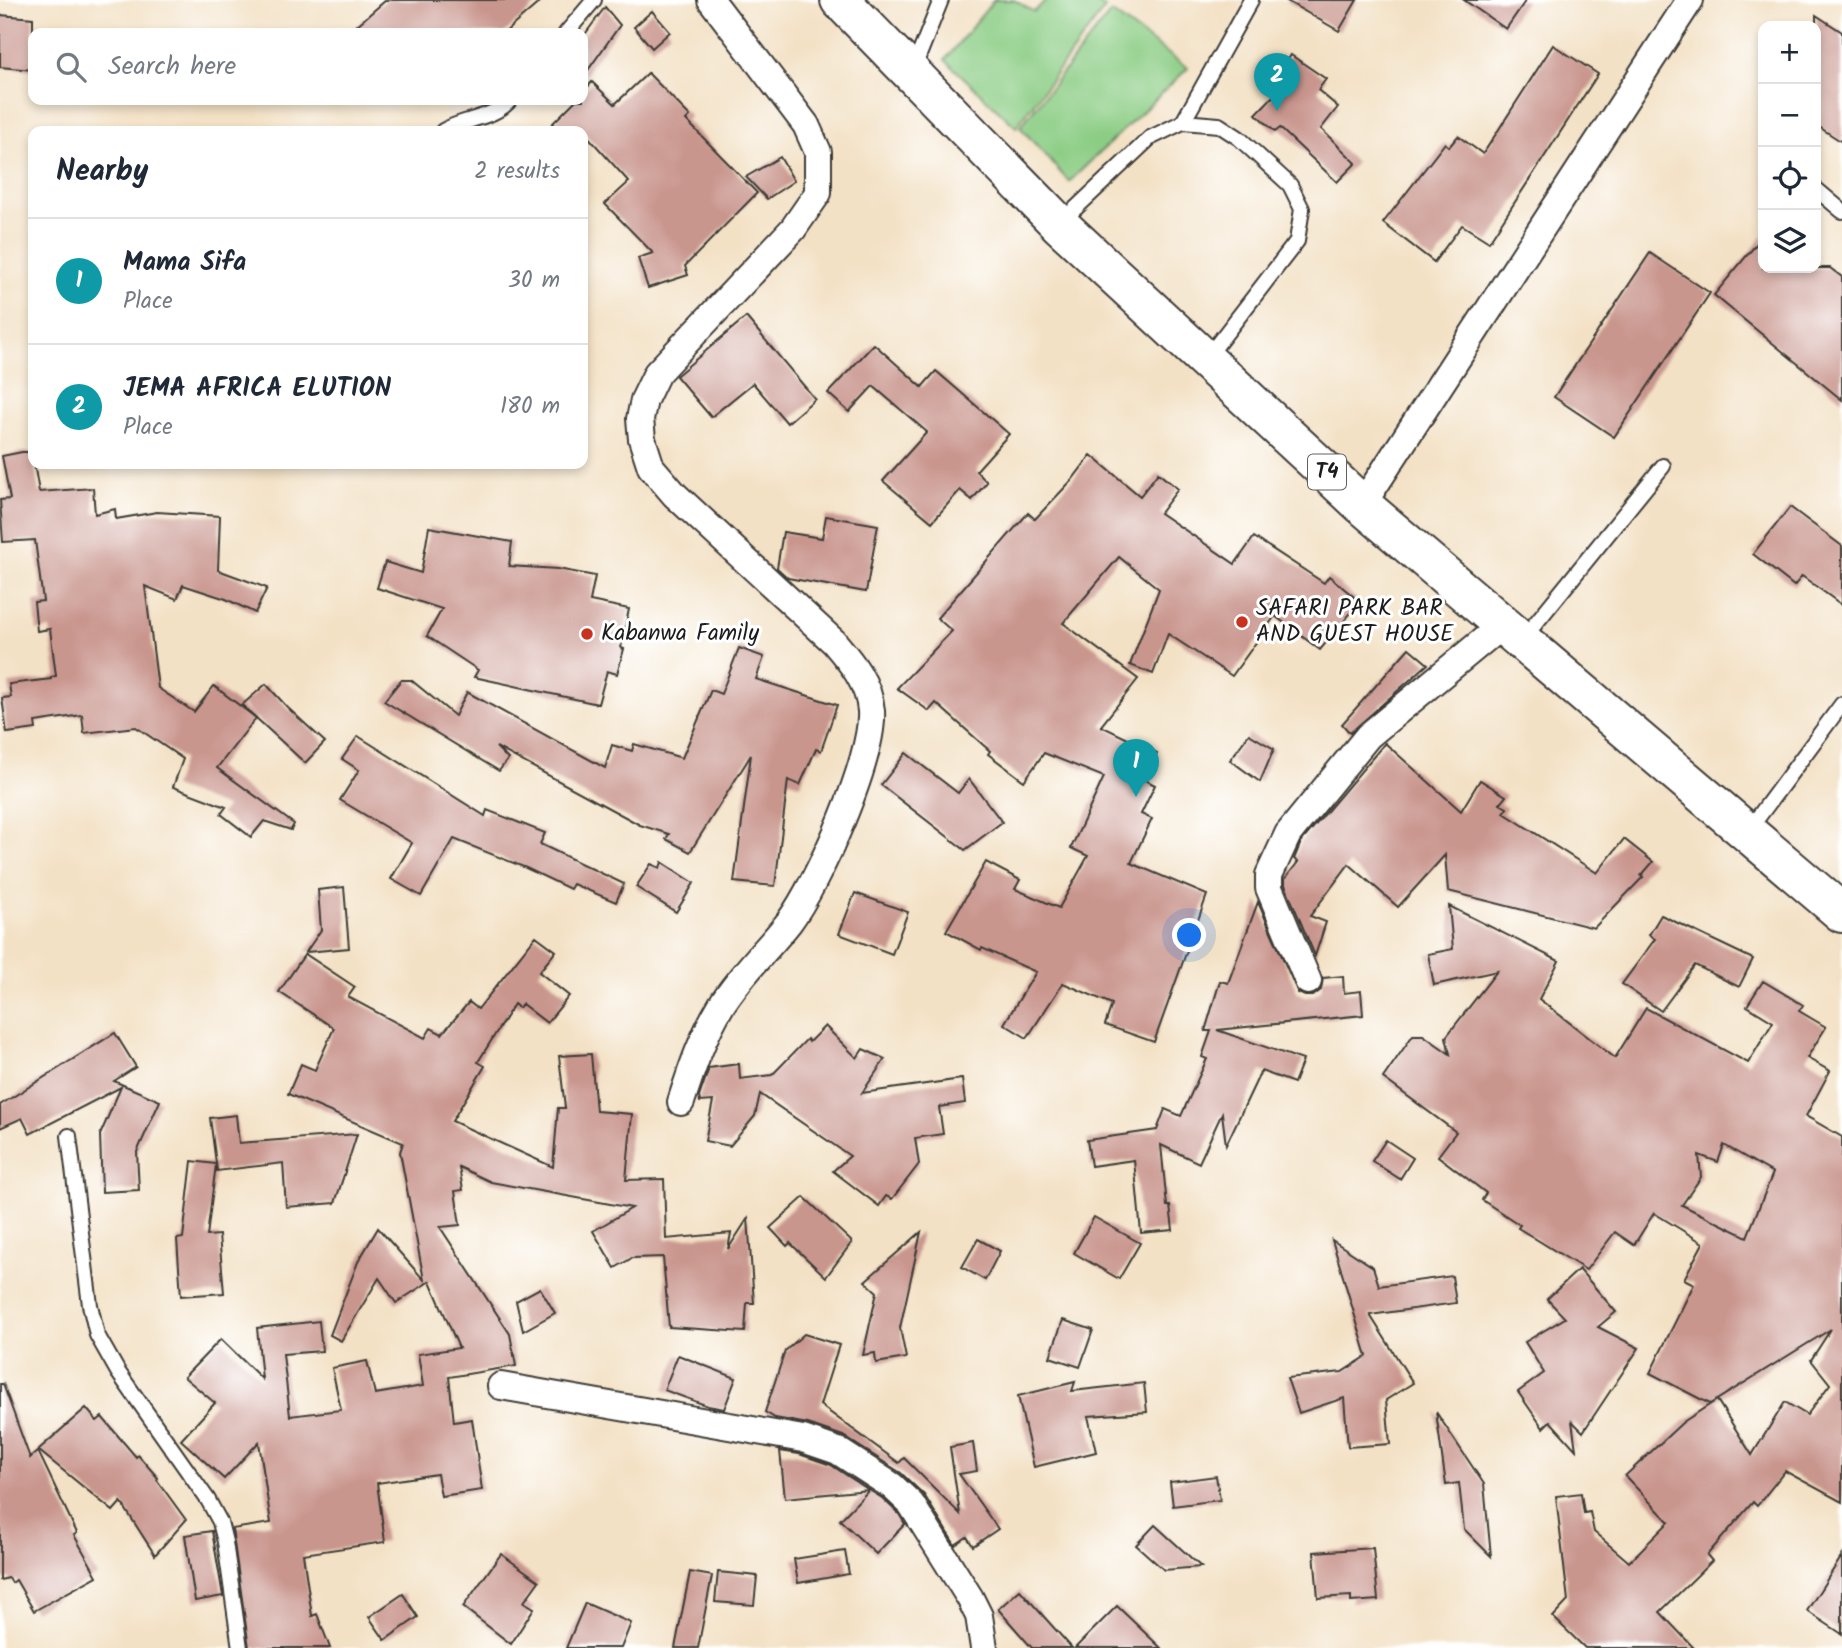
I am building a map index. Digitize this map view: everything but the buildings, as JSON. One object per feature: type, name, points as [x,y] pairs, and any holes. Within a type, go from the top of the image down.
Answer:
[{"type":"highway","name":"T4","points":[[840,0],[1059,224],[1362,505],[1842,913]]},
{"type":"street","points":[[681,1102],[696,1054],[722,1004],[790,921],[813,882],[862,767],[871,734],[871,709],[866,687],[856,668],[834,642],[675,495],[652,467],[642,439],[639,419],[657,373],[793,229],[818,193],[818,152],[806,125],[711,0]]},
{"type":"street","points":[[1362,505],[1690,0]]},
{"type":"street","points":[[1308,981],[1269,888],[1269,875],[1288,834],[1368,736],[1512,633]]},
{"type":"street","points":[[501,1386],[803,1439],[838,1451],[892,1486],[911,1504],[970,1598],[979,1616],[984,1648]]},
{"type":"lane","points":[[570,28],[594,0]]},
{"type":"lane","points":[[912,73],[941,0]]},
{"type":"lane","points":[[1183,122],[1251,0]]},
{"type":"lane","points":[[451,126],[491,113],[506,105]]},
{"type":"lane","points":[[1059,224],[1150,138],[1183,122],[1219,125],[1239,138],[1290,185],[1302,208],[1297,241],[1205,360]]},
{"type":"lane","points":[[1821,193],[1842,211]]},
{"type":"lane","points":[[1512,633],[1663,466]]},
{"type":"lane","points":[[1747,832],[1842,704]]},
{"type":"lane","points":[[69,1136],[90,1305],[97,1335],[118,1372],[208,1500],[220,1522],[240,1648]]},
{"type":"green space","points":[[994,0],[1014,0],[1034,12],[1046,0],[1091,0],[1105,8],[1016,127],[945,60]]},
{"type":"green space","points":[[1111,12],[1188,68],[1069,182],[1020,127]]},
{"type":"place","name":"JEMA AFRICA ELUTION","points":[[1277,111]]},
{"type":"place","name":"SAFARI PARK BAR AND GUEST HOUSE","points":[[1242,622]]},
{"type":"place","name":"Kabanwa Family","points":[[587,634]]},
{"type":"place","name":"Mama Sifa","points":[[1136,797]]}]
